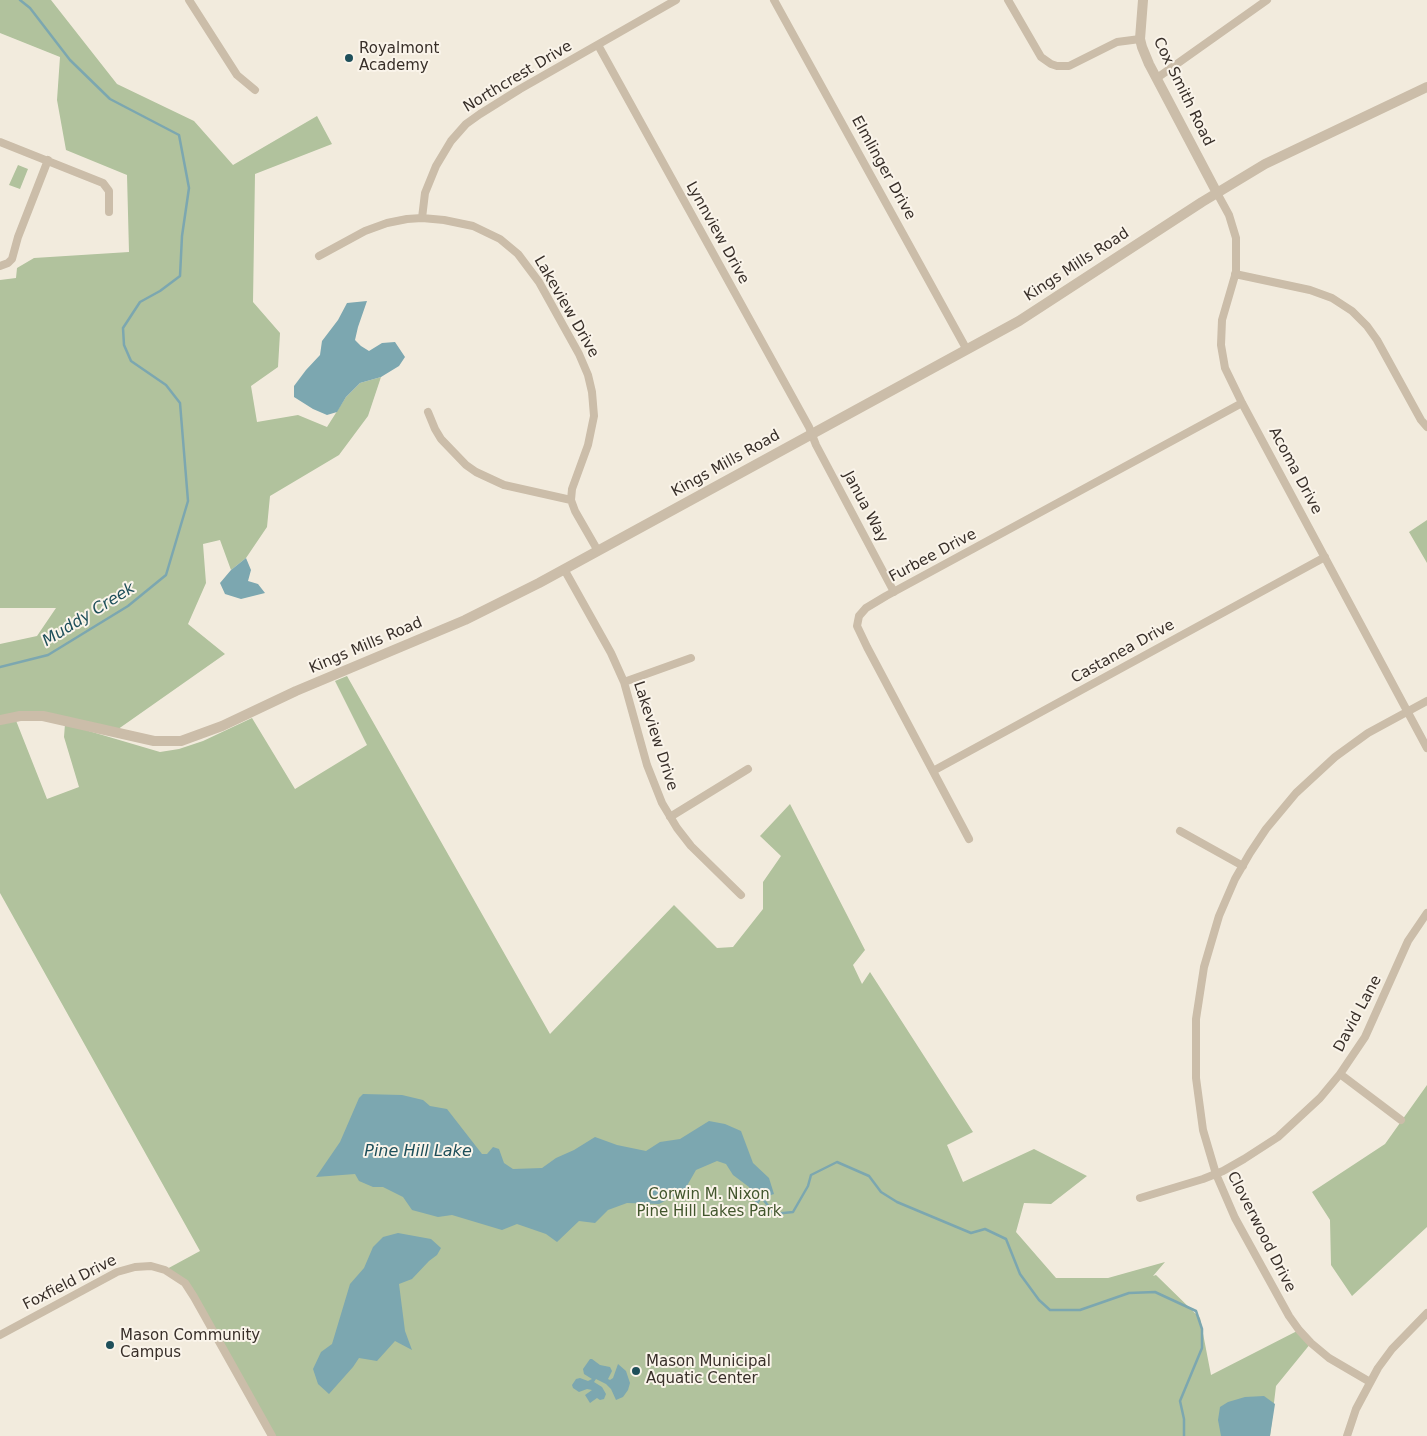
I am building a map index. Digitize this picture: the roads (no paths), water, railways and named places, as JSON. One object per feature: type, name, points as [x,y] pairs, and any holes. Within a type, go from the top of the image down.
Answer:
[{"type":"street","points":[[189,0],[237,75],[255,90]]},
{"type":"street","name":"Northcrest Drive","points":[[422,218],[425,193],[436,166],[451,141],[462,128],[480,114],[676,0]]},
{"type":"street","name":"Elmlinger Drive","points":[[774,0],[967,350]]},
{"type":"street","points":[[1008,0],[1034,47],[1041,57],[1051,64],[1063,67],[1069,66],[1117,42],[1140,39]]},
{"type":"street","name":"Cox Smith Road","points":[[1143,0],[1140,39],[1145,54],[1217,193]]},
{"type":"street","points":[[1157,78],[1267,0]]},
{"type":"street","name":"Lynnview Drive","points":[[598,45],[811,434]]},
{"type":"street","name":"Kings Mills Road","points":[[0,720],[20,716],[43,716],[154,741],[181,741],[222,726],[296,692],[465,620],[564,569],[1018,321],[1217,193],[1280,156],[1427,87]]},
{"type":"street","points":[[0,142],[106,185],[109,191],[109,212]]},
{"type":"street","points":[[0,266],[12,259],[18,237],[48,160]]},
{"type":"street","name":"Acoma Drive","points":[[1217,193],[1229,215],[1236,238],[1237,260],[1235,274],[1222,320],[1221,346],[1225,368],[1427,748]]},
{"type":"street","name":"Lakeview Drive","points":[[319,256],[365,231],[400,220],[422,218],[473,226],[494,236],[514,250],[526,262],[539,282],[579,354],[588,375],[592,392],[594,416],[588,445],[572,490],[572,500]]},
{"type":"street","points":[[1235,274],[1310,290],[1332,298],[1352,311],[1367,326],[1377,340],[1421,420],[1427,427]]},
{"type":"street","name":"Furbee Drive","points":[[969,839],[867,647],[857,626],[859,616],[866,608],[894,592],[1242,403]]},
{"type":"street","points":[[428,412],[434,429],[441,439],[466,465],[476,472],[504,485],[572,500],[575,511],[598,550]]},
{"type":"street","name":"Janua Way","points":[[811,434],[894,592]]},
{"type":"street","name":"Castanea Drive","points":[[933,771],[1325,557]]},
{"type":"street","name":"Lakeview Drive","points":[[564,569],[611,653],[624,682],[650,773],[670,817],[691,846],[741,895]]},
{"type":"street","points":[[624,682],[691,658]]},
{"type":"street","name":"Cloverwood Drive","points":[[1370,1382],[1329,1358],[1315,1347],[1299,1330],[1288,1316],[1235,1218],[1216,1174],[1205,1141],[1198,1107],[1196,1019],[1199,990],[1211,939],[1228,895],[1242,866],[1277,815],[1313,776],[1344,750],[1368,733],[1427,701]]},
{"type":"street","points":[[670,817],[748,769]]},
{"type":"street","points":[[1180,831],[1242,866]]},
{"type":"street","name":"David Lane","points":[[1140,1198],[1216,1174],[1244,1159],[1278,1137],[1320,1098],[1340,1074],[1370,1026],[1408,942],[1427,913]]},
{"type":"street","points":[[1340,1074],[1401,1120]]},
{"type":"street","name":"Foxfield Drive","points":[[0,1335],[117,1272],[135,1267],[151,1266],[165,1270],[178,1277],[190,1290],[272,1436]]},
{"type":"street","points":[[1347,1436],[1356,1409],[1370,1382],[1392,1350],[1427,1312]]},
{"type":"water","points":[[367,301],[355,340],[369,351],[382,343],[395,342],[405,357],[399,366],[381,377],[360,383],[346,397],[337,412],[327,415],[294,397],[294,386],[320,355],[322,341],[338,320],[347,303]]},
{"type":"water","points":[[246,558],[251,570],[248,581],[258,584],[265,593],[241,599],[225,594],[220,583],[231,570]]},
{"type":"water","name":"Pine Hill Lake","points":[[363,1094],[402,1095],[423,1100],[430,1106],[447,1109],[482,1154],[487,1154],[493,1147],[499,1149],[504,1163],[513,1169],[542,1168],[556,1158],[595,1137],[617,1145],[646,1151],[660,1142],[680,1139],[709,1121],[725,1124],[741,1131],[753,1163],[769,1178],[774,1194],[762,1198],[757,1206],[749,1187],[733,1175],[726,1164],[717,1161],[696,1170],[684,1191],[659,1204],[627,1203],[608,1210],[595,1223],[579,1221],[557,1242],[546,1234],[517,1224],[502,1230],[452,1215],[438,1217],[412,1210],[403,1197],[383,1187],[373,1187],[359,1181],[355,1174],[316,1177],[340,1142],[359,1098]]},
{"type":"water","points":[[398,1233],[431,1239],[441,1248],[437,1255],[412,1279],[399,1284],[405,1331],[412,1350],[395,1341],[377,1361],[359,1358],[329,1394],[318,1384],[313,1369],[321,1352],[332,1344],[350,1284],[364,1268],[373,1247],[383,1237]]},
{"type":"water","points":[[590,1359],[600,1365],[610,1367],[612,1371],[608,1379],[610,1380],[613,1378],[618,1364],[626,1371],[630,1383],[623,1397],[616,1400],[611,1389],[596,1379],[594,1382],[602,1387],[606,1394],[604,1399],[600,1400],[597,1398],[590,1403],[585,1395],[592,1390],[587,1389],[579,1392],[573,1388],[572,1385],[576,1379],[580,1378],[588,1381],[592,1379],[584,1374],[583,1369]]},
{"type":"water","points":[[1264,1396],[1275,1404],[1270,1436],[1221,1436],[1218,1420],[1220,1407],[1228,1402],[1245,1397]]},
{"type":"waterway","name":"Muddy Creek","points":[[0,667],[48,655],[128,606],[166,575],[188,501],[180,403],[166,385],[131,361],[124,345],[123,328],[140,302],[160,291],[180,276],[182,236],[189,188],[179,135],[110,99],[70,60],[30,8],[20,0]]},
{"type":"waterway","points":[[761,1196],[774,1214],[793,1212],[808,1186],[811,1175],[837,1162],[869,1176],[881,1192],[897,1202],[971,1233],[985,1229],[1006,1239],[1020,1274],[1039,1300],[1050,1310],[1080,1310],[1129,1293],[1155,1292],[1196,1311],[1202,1329],[1202,1348],[1180,1401],[1184,1419],[1184,1436]]},
{"type":"place","name":"Royalmont Academy","points":[[349,58]]},
{"type":"place","name":"Mason Community Campus","points":[[110,1345]]},
{"type":"place","name":"Mason Municipal Aquatic Center","points":[[636,1371]]},
{"type":"park label","name":"Corwin M. Nixon Pine Hill Lakes Park","points":[[709,1204]]}]
